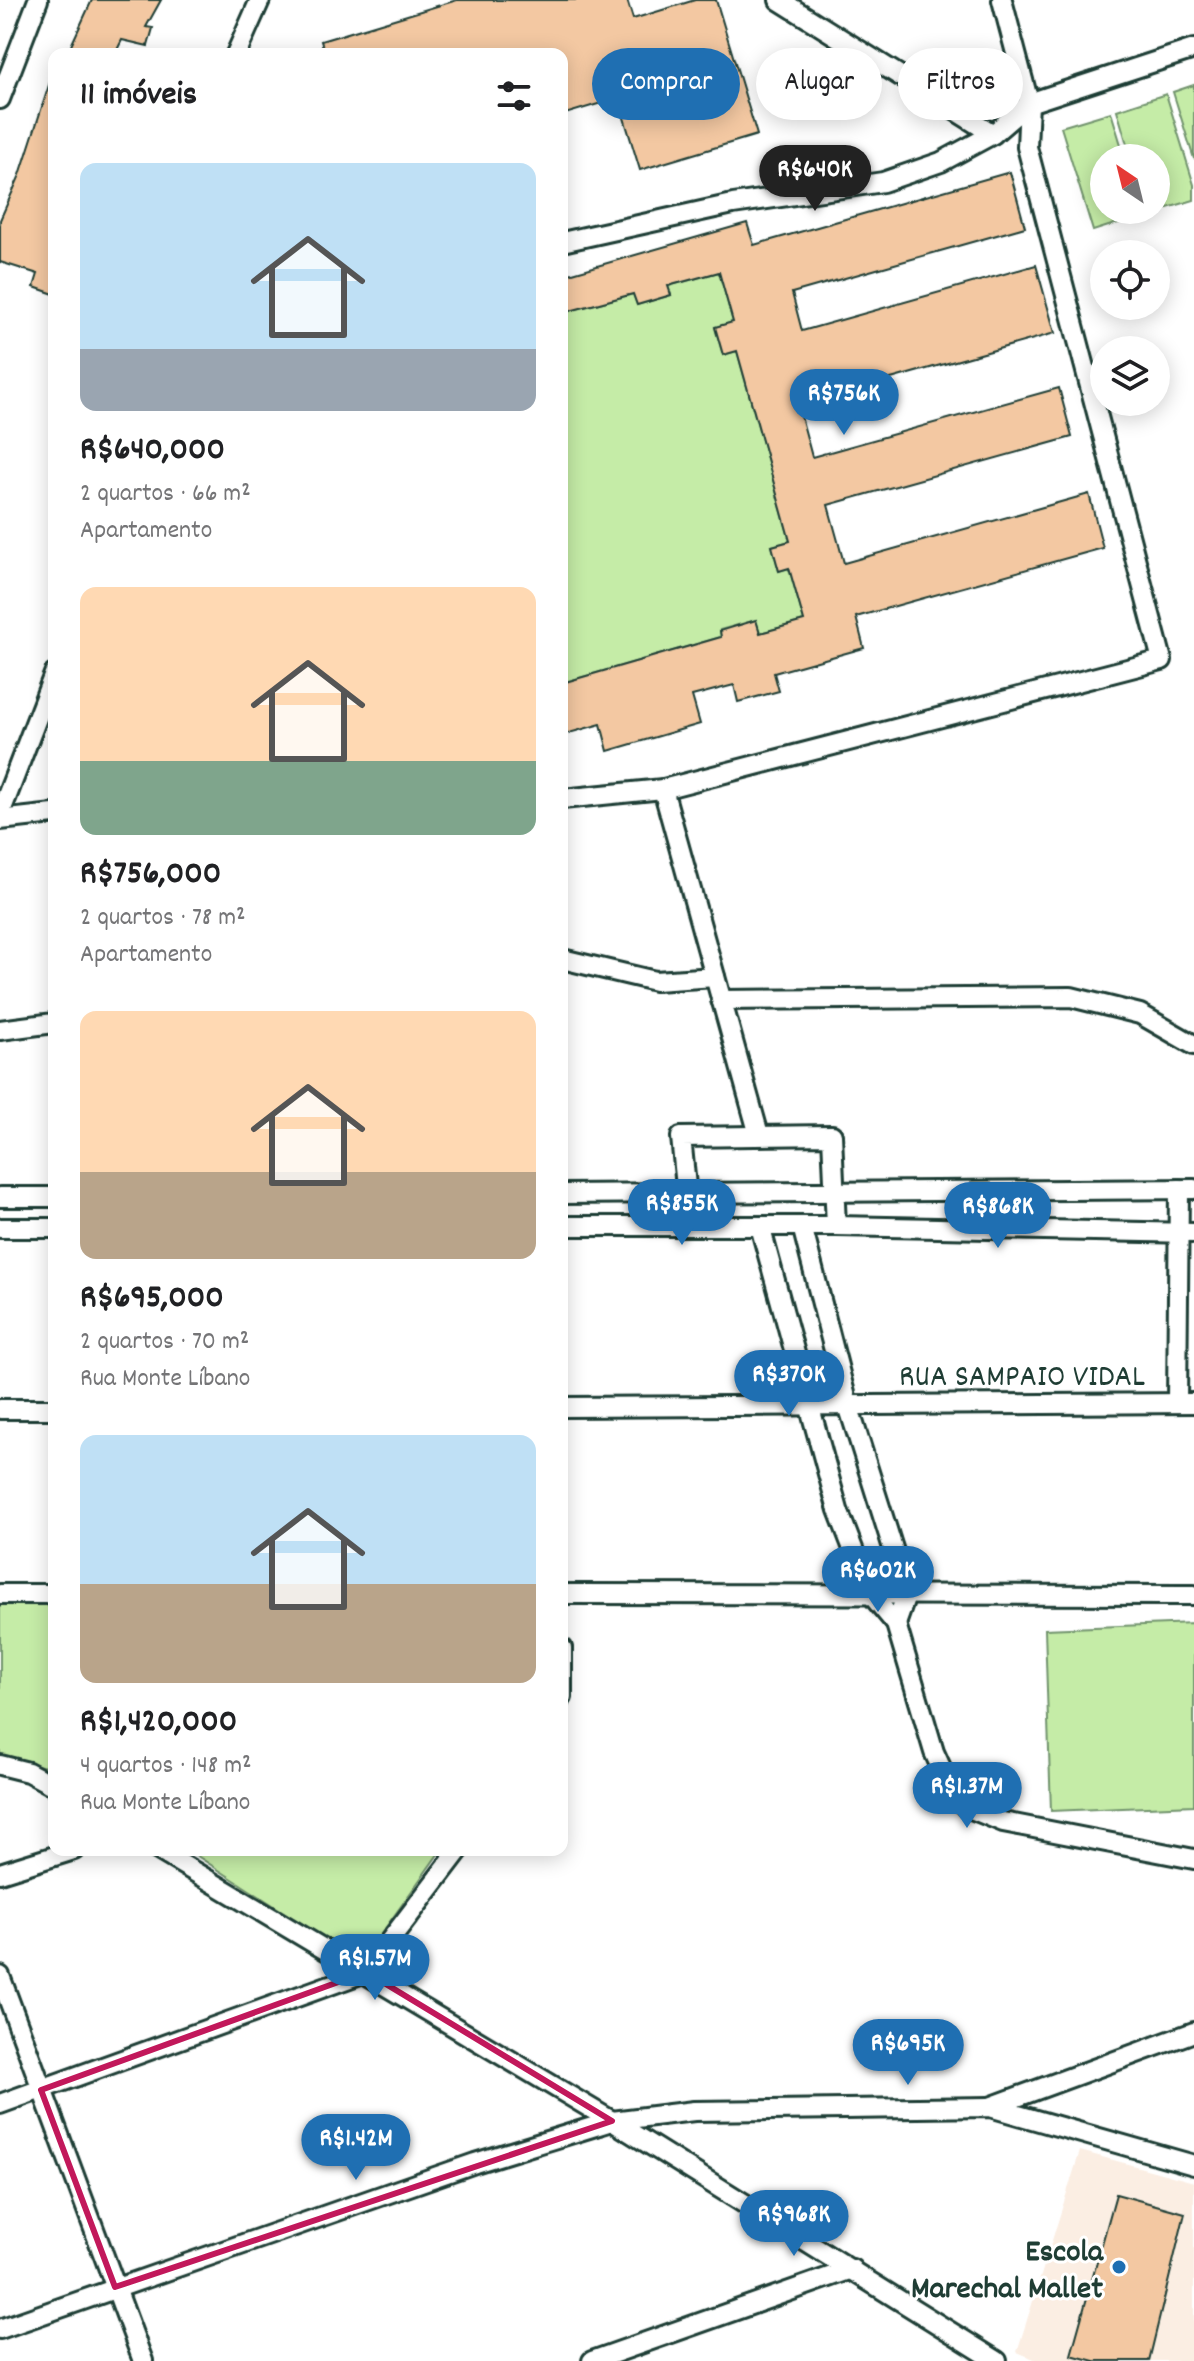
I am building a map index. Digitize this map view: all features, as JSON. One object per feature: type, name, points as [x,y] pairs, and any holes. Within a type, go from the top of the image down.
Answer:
[{"type":"street","points":[[0,99],[38,0]]},
{"type":"street","points":[[239,48],[260,0]]},
{"type":"street","points":[[779,0],[993,134]]},
{"type":"street","points":[[568,798],[663,789],[1162,660],[1027,147],[1029,103],[1002,0]]},
{"type":"street","points":[[568,241],[733,204],[883,182],[941,162],[993,134],[1029,103],[1194,49]]},
{"type":"street","points":[[0,814],[48,690]]},
{"type":"street","points":[[663,789],[759,1135]]},
{"type":"street","points":[[0,820],[48,815]]},
{"type":"street","points":[[568,960],[655,981],[715,977]]},
{"type":"street","points":[[721,1000],[1071,997],[1140,1014],[1194,1045]]},
{"type":"street","points":[[0,1030],[48,1024]]},
{"type":"street","points":[[690,1226],[681,1137],[759,1135],[832,1135],[836,1226]]},
{"type":"street","points":[[568,1194],[1187,1189],[1186,1403]]},
{"type":"street","points":[[0,1197],[48,1197]]},
{"type":"street","points":[[568,1226],[836,1226],[1188,1233]]},
{"type":"street","points":[[760,1226],[838,1510],[870,1593],[896,1624],[934,1752],[948,1783],[966,1807],[1003,1822],[1194,1859]]},
{"type":"street","points":[[802,1226],[848,1405],[907,1593],[896,1624]]},
{"type":"street","points":[[0,1228],[48,1228]]},
{"type":"street","name":"RUA SAMPAIO VIDAL","points":[[568,1407],[1186,1403]]},
{"type":"street","points":[[0,1409],[48,1409]]},
{"type":"street","points":[[0,1594],[48,1594]]},
{"type":"street","points":[[568,1594],[1194,1595]]},
{"type":"street","points":[[0,1765],[28,1772],[48,1783]]},
{"type":"street","points":[[0,1873],[55,1856]]},
{"type":"street","points":[[168,1856],[612,2121],[997,2361]]},
{"type":"street","points":[[0,2104],[366,1972],[454,1856]]},
{"type":"street","points":[[0,1976],[143,2361]]},
{"type":"street","points":[[990,2107],[1194,2032]]},
{"type":"street","points":[[0,2329],[475,2163],[612,2121],[694,2111],[990,2107],[1194,2165]]},
{"type":"street","points":[[592,2361],[852,2269]]},
{"type":"highlighted area","points":[[366,1972],[612,2121],[115,2287],[41,2090]]},
{"type":"shaded area","name":"Escola Marechal Mallet","points":[[1080,2151],[1194,2182],[1194,2361],[1039,2361],[1017,2352]]},
{"type":"green space","points":[[1194,85],[1194,159],[1173,92]]},
{"type":"green space","points":[[1166,94],[1194,185],[1194,200],[1170,207],[1170,144],[1127,144],[1117,110]]},
{"type":"green space","points":[[1111,112],[1121,144],[1090,144],[1090,221],[1061,127]]},
{"type":"green space","points":[[1091,224],[1115,224],[1093,231]]},
{"type":"green space","points":[[719,272],[733,322],[715,328],[723,355],[737,351],[790,541],[772,546],[779,571],[789,568],[804,621],[760,633],[756,620],[720,630],[721,637],[568,681],[568,311],[633,294],[637,305],[671,295],[668,286]]},
{"type":"green space","points":[[0,1603],[48,1603],[48,1768],[0,1756]]},
{"type":"green space","points":[[1194,1623],[1194,1805],[1051,1811],[1045,1629]]},
{"type":"green space","points":[[197,1856],[437,1856],[361,1962]]},
{"type":"building","points":[[92,0],[161,0],[146,27],[153,28],[148,46],[122,40],[118,48],[70,48]]},
{"type":"building","points":[[457,0],[627,0],[633,19],[695,0],[716,0],[731,48],[592,48],[592,106],[568,113],[568,48],[323,48],[321,41]]},
{"type":"building","points":[[740,79],[757,135],[640,170],[625,120],[740,120]]},
{"type":"building","points":[[48,88],[48,292],[34,287],[38,274],[0,262],[0,220],[20,175]]},
{"type":"building","points":[[1010,172],[1025,227],[792,293],[802,331],[1036,265],[1055,333],[798,405],[812,457],[1059,388],[1072,437],[828,505],[844,563],[1089,494],[1103,548],[856,617],[864,648],[774,673],[779,691],[738,702],[734,685],[692,696],[700,724],[608,751],[601,724],[568,733],[568,681],[721,637],[720,631],[756,620],[760,633],[804,621],[789,568],[779,571],[772,546],[790,541],[737,351],[723,355],[715,327],[733,322],[719,272],[668,286],[671,295],[637,305],[633,294],[568,311],[568,274],[747,223],[754,245]]},
{"type":"building","points":[[1116,2194],[1185,2213],[1149,2361],[1094,2361],[1071,2355]]},
{"type":"place","name":"Escola Marechal Mallet","points":[[1119,2267]]}]
